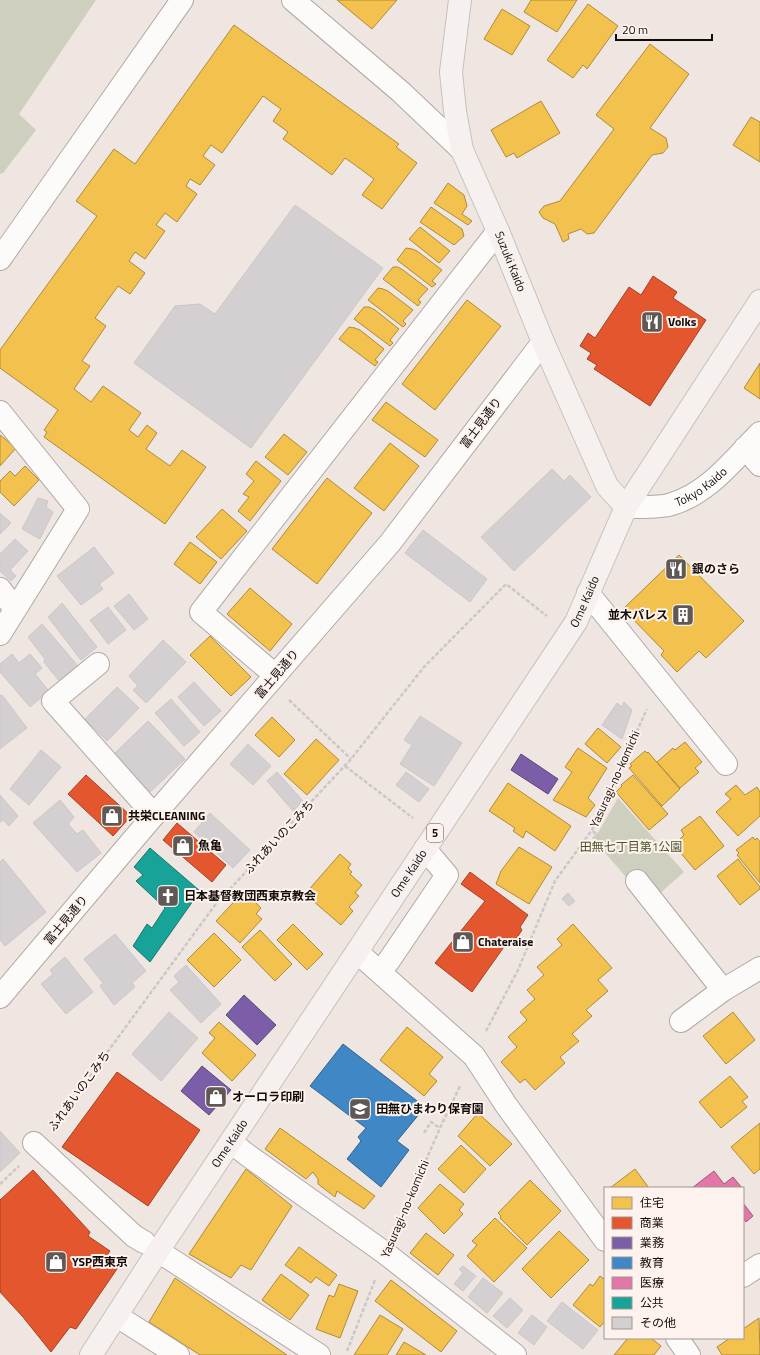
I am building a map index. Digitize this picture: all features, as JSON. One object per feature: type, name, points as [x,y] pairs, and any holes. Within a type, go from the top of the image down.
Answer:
[{"type":"main road","name":"Suzuki Kaido","points":[[460,0],[451,72],[454,111],[462,150],[498,231],[543,342],[607,486],[626,508]]},
{"type":"main road","name":"Ome Kaido","points":[[91,1355],[117,1316],[151,1246],[231,1142],[576,622],[626,508],[760,301]]},
{"type":"street","points":[[0,259],[182,0]]},
{"type":"street","points":[[293,0],[401,92],[462,150]]},
{"type":"street","points":[[272,679],[201,612],[498,231]]},
{"type":"street","name":"富士見通り","points":[[0,997],[154,815],[390,543],[543,342]]},
{"type":"street","points":[[0,412],[78,509],[0,634]]},
{"type":"street","name":"Tokyo Kaido","points":[[626,508],[671,505],[691,496],[705,488],[760,433]]},
{"type":"street","points":[[745,448],[760,465]]},
{"type":"street","points":[[0,589],[15,609]]},
{"type":"street","points":[[588,593],[726,764]]},
{"type":"street","points":[[98,664],[53,701],[154,815]]},
{"type":"street","points":[[380,971],[388,962],[447,875],[424,849]]},
{"type":"street","points":[[637,881],[723,990]]},
{"type":"street","points":[[357,952],[380,971],[422,1001],[474,1056],[510,1110],[604,1239]]},
{"type":"street","points":[[681,1021],[723,990],[760,968]]},
{"type":"street","points":[[231,1142],[385,1253],[515,1355]]},
{"type":"street","points":[[36,1145],[134,1236],[319,1355]]},
{"type":"street","points":[[744,1275],[760,1265]]},
{"type":"street","points":[[117,1316],[178,1355]]},
{"type":"street","points":[[678,1339],[689,1355]]},
{"type":"path","name":"ふれあいのこみち","points":[[0,1184],[36,1145],[215,905],[345,766],[424,667],[506,584],[552,620]]},
{"type":"path","points":[[272,679],[351,759]]},
{"type":"path","name":"Yasuragi-no-komichi","points":[[484,1035],[518,970],[555,882],[592,830],[647,708]]},
{"type":"path","points":[[345,766],[413,818]]},
{"type":"path","points":[[592,830],[637,881]]},
{"type":"path","name":"Yasuragi-no-komichi","points":[[344,1355],[385,1253],[463,1079]]},
{"type":"path","points":[[424,1133],[431,1122],[440,1128]]},
{"type":"green space","points":[[0,0],[96,0],[19,114],[36,130],[3,173],[0,174]]},
{"type":"green space","name":"田無七丁目第1公園","points":[[618,798],[684,872],[658,895],[633,885],[592,838],[599,831]]},
{"type":"building: 住宅","points":[[337,0],[397,0],[372,29]]},
{"type":"building: 住宅","points":[[531,0],[577,0],[557,32],[524,12]]},
{"type":"building: 住宅","points":[[588,4],[618,26],[587,69],[583,65],[573,78],[547,60]]},
{"type":"building: 住宅","points":[[502,9],[530,26],[512,55],[484,39]]},
{"type":"building: 住宅","points":[[234,25],[399,144],[396,147],[417,163],[382,209],[362,195],[374,179],[355,165],[345,158],[332,175],[283,139],[288,132],[273,121],[281,109],[263,96],[222,153],[211,145],[203,156],[215,165],[200,185],[190,179],[186,186],[197,194],[177,222],[165,213],[156,225],[165,231],[145,259],[135,252],[129,261],[145,273],[130,294],[118,286],[95,318],[106,326],[82,361],[90,366],[74,389],[91,402],[103,386],[141,413],[129,430],[138,437],[147,425],[157,433],[146,449],[170,466],[182,450],[206,467],[165,524],[44,437],[47,432],[44,430],[58,410],[0,368],[0,350],[97,216],[76,201],[114,149],[135,164]]},
{"type":"building: 住宅","points":[[650,44],[689,74],[650,128],[666,138],[668,147],[663,153],[652,155],[594,233],[587,234],[581,229],[568,234],[569,239],[563,242],[555,224],[543,218],[539,212],[544,206],[560,201],[614,129],[596,115]]},
{"type":"building: 住宅","points":[[541,101],[560,133],[517,158],[514,153],[506,157],[491,130]]},
{"type":"building: 住宅","points":[[751,117],[760,122],[760,162],[733,145]]},
{"type":"building: 住宅","points":[[448,183],[464,195],[467,206],[462,214],[472,221],[468,225],[434,203]]},
{"type":"building: 住宅","points":[[431,207],[462,229],[464,236],[454,245],[420,222]]},
{"type":"building: 住宅","points":[[420,227],[450,251],[439,263],[409,239]]},
{"type":"building: 住宅","points":[[406,248],[417,251],[442,270],[432,281],[436,284],[432,287],[397,260]]},
{"type":"building: 住宅","points":[[393,267],[398,267],[403,270],[428,289],[418,300],[421,302],[418,306],[383,279]]},
{"type":"building: 住宅","points":[[378,288],[388,291],[413,310],[403,321],[406,324],[403,327],[368,300]]},
{"type":"building: 住宅","points":[[467,300],[501,326],[435,410],[402,384]]},
{"type":"building: 住宅","points":[[364,307],[369,307],[375,310],[399,329],[390,340],[393,343],[390,346],[354,319]]},
{"type":"building: 住宅","points":[[349,327],[360,330],[384,349],[375,360],[378,362],[375,366],[339,339]]},
{"type":"building: 住宅","points":[[760,363],[760,399],[744,388]]},
{"type":"building: 住宅","points":[[386,402],[438,440],[425,457],[372,420]]},
{"type":"building: 住宅","points":[[284,434],[307,452],[288,475],[265,457]]},
{"type":"building: 住宅","points":[[0,435],[16,448],[0,466]]},
{"type":"building: 住宅","points":[[390,443],[419,466],[384,511],[354,488]]},
{"type":"building: 住宅","points":[[256,461],[281,481],[250,521],[238,511],[249,497],[243,494],[254,481],[246,474]]},
{"type":"building: 住宅","points":[[25,466],[39,480],[14,506],[0,492],[0,481],[10,471],[15,476]]},
{"type":"building: 住宅","points":[[327,478],[372,513],[317,584],[272,549]]},
{"type":"building: 住宅","points":[[222,509],[247,531],[221,559],[196,537]]},
{"type":"building: 住宅","points":[[190,542],[217,562],[200,584],[174,564]]},
{"type":"building: 住宅","name":"並木パレス","points":[[679,555],[744,621],[706,658],[699,651],[677,672],[661,655],[664,651],[623,609]]},
{"type":"building: 住宅","points":[[250,588],[292,624],[270,651],[227,614]]},
{"type":"building: 住宅","points":[[210,636],[251,677],[231,696],[190,655]]},
{"type":"building: 住宅","points":[[272,717],[295,740],[279,757],[255,735]]},
{"type":"building: 住宅","points":[[598,728],[621,747],[607,763],[585,744]]},
{"type":"building: 住宅","points":[[316,739],[339,760],[307,795],[284,774]]},
{"type":"building: 住宅","points":[[685,742],[702,762],[695,768],[699,772],[680,788],[657,762],[673,748],[675,750]]},
{"type":"building: 住宅","points":[[578,748],[607,768],[588,798],[595,805],[586,817],[553,800],[572,772],[565,767]]},
{"type":"building: 住宅","points":[[645,751],[647,753],[648,752],[680,789],[662,806],[629,768],[632,766],[630,764]]},
{"type":"building: 住宅","points":[[633,775],[668,814],[649,830],[616,792],[622,786],[621,785]]},
{"type":"building: 住宅","points":[[508,783],[571,826],[555,851],[526,831],[523,838],[513,831],[515,828],[489,811]]},
{"type":"building: 住宅","points":[[736,785],[745,795],[757,787],[760,792],[760,816],[738,836],[716,812],[731,799],[725,794]]},
{"type":"building: 住宅","points":[[700,816],[724,846],[695,870],[674,845],[684,835],[681,830]]},
{"type":"building: 住宅","points":[[753,837],[755,840],[757,838],[760,842],[760,883],[737,855],[739,853],[736,850]]},
{"type":"building: 住宅","points":[[519,847],[552,867],[529,904],[496,884],[501,871]]},
{"type":"building: 住宅","points":[[340,854],[351,864],[348,868],[352,872],[350,874],[362,885],[355,893],[359,896],[349,907],[353,911],[341,925],[305,894]]},
{"type":"building: 住宅","points":[[738,859],[760,887],[760,889],[740,905],[717,876]]},
{"type":"building: 住宅","points":[[244,891],[261,908],[256,914],[262,919],[240,943],[216,921]]},
{"type":"building: 住宅","points":[[293,924],[323,954],[307,970],[277,940]]},
{"type":"building: 住宅","points":[[573,924],[612,968],[598,980],[608,991],[586,1010],[592,1016],[572,1034],[579,1041],[560,1057],[565,1063],[535,1090],[525,1079],[520,1083],[501,1062],[517,1047],[508,1037],[527,1020],[520,1012],[535,999],[527,990],[544,975],[537,967],[562,945],[557,939]]},
{"type":"building: 住宅","points":[[260,930],[292,964],[275,981],[242,947]]},
{"type":"building: 住宅","points":[[214,933],[241,960],[214,987],[187,960]]},
{"type":"building: 住宅","points":[[733,1012],[755,1040],[726,1064],[703,1036]]},
{"type":"building: 住宅","points":[[219,1022],[256,1055],[232,1081],[202,1053],[215,1038],[209,1033]]},
{"type":"building: 住宅","points":[[407,1027],[443,1057],[429,1074],[437,1081],[424,1096],[380,1060]]},
{"type":"building: 住宅","points":[[730,1076],[748,1097],[742,1101],[747,1107],[721,1128],[699,1102]]},
{"type":"building: 住宅","points":[[478,1113],[512,1144],[490,1166],[458,1136]]},
{"type":"building: 住宅","points":[[760,1123],[760,1169],[754,1174],[731,1147]]},
{"type":"building: 住宅","points":[[280,1128],[375,1196],[364,1209],[337,1191],[335,1197],[318,1184],[318,1179],[313,1172],[306,1179],[265,1149]]},
{"type":"building: 住宅","points":[[461,1145],[486,1169],[464,1193],[438,1169]]},
{"type":"building: 住宅","points":[[246,1169],[292,1206],[251,1270],[241,1265],[231,1278],[189,1254]]},
{"type":"building: 住宅","points":[[635,1169],[648,1187],[611,1187]]},
{"type":"building: 住宅","points":[[530,1180],[561,1211],[527,1245],[500,1218],[501,1216],[498,1213]]},
{"type":"building: 住宅","points":[[440,1184],[464,1204],[459,1210],[463,1214],[444,1234],[418,1208]]},
{"type":"building: 住宅","points":[[495,1218],[527,1248],[494,1282],[467,1256],[477,1245],[472,1241]]},
{"type":"building: 住宅","points":[[559,1231],[589,1260],[551,1298],[522,1269]]},
{"type":"building: 住宅","points":[[426,1233],[454,1255],[438,1275],[410,1253]]},
{"type":"building: 住宅","points":[[299,1247],[337,1275],[329,1286],[316,1277],[311,1283],[285,1265]]},
{"type":"building: 住宅","points":[[281,1274],[309,1295],[290,1320],[262,1300]]},
{"type":"building: 住宅","points":[[600,1276],[604,1279],[604,1322],[600,1327],[573,1305],[590,1284],[593,1286]]},
{"type":"building: 住宅","points":[[175,1278],[287,1355],[200,1355],[149,1322]]},
{"type":"building: 住宅","points":[[391,1280],[457,1331],[441,1352],[375,1301]]},
{"type":"building: 住宅","points":[[339,1284],[358,1291],[340,1338],[316,1329],[329,1295],[334,1297]]},
{"type":"building: 住宅","points":[[380,1315],[403,1329],[387,1355],[354,1355]]},
{"type":"building: 住宅","points":[[759,1318],[760,1355],[722,1355],[717,1347],[729,1339],[744,1339],[744,1328]]},
{"type":"building: 住宅","points":[[627,1339],[652,1339],[661,1346],[654,1355],[614,1355]]},
{"type":"building: 住宅","points":[[404,1342],[426,1355],[396,1355]]},
{"type":"building: 商業","points":[[653,276],[677,292],[673,298],[706,320],[650,406],[594,369],[597,365],[587,359],[591,353],[580,346],[588,333],[595,338],[629,287],[641,295]]},
{"type":"building: 商業","points":[[86,775],[131,816],[113,836],[68,794]]},
{"type":"building: 商業","points":[[177,823],[226,865],[212,882],[163,840]]},
{"type":"building: 商業","points":[[470,872],[528,915],[520,927],[522,930],[510,948],[506,944],[472,992],[435,963],[485,901],[461,884]]},
{"type":"building: 商業","points":[[117,1072],[200,1130],[148,1206],[62,1147]]},
{"type":"building: 商業","name":"YSP西東京","points":[[33,1170],[90,1232],[88,1236],[110,1251],[105,1258],[119,1266],[76,1329],[70,1327],[51,1352],[23,1317],[0,1292],[0,1200]]},
{"type":"building: 業務","points":[[521,754],[558,779],[548,794],[511,770]]},
{"type":"building: 業務","points":[[244,995],[276,1025],[257,1045],[226,1015]]},
{"type":"building: 業務","points":[[202,1066],[231,1090],[209,1115],[181,1091]]},
{"type":"building: 教育","points":[[343,1044],[425,1107],[397,1141],[409,1150],[381,1187],[347,1159],[361,1141],[358,1137],[366,1128],[310,1086]]},
{"type":"building: 医療","points":[[714,1171],[724,1184],[733,1177],[741,1187],[693,1187]]},
{"type":"building: 医療","points":[[744,1204],[753,1216],[746,1222],[744,1219]]},
{"type":"building: 公共","points":[[150,848],[200,891],[150,962],[133,946],[147,924],[152,928],[165,908],[136,881],[143,875],[134,867]]},
{"type":"building: その他","points":[[295,205],[383,268],[251,448],[134,363],[175,306],[200,304],[215,314]]},
{"type":"building: その他","points":[[552,469],[564,481],[570,475],[591,497],[514,571],[481,537]]},
{"type":"building: その他","points":[[38,498],[48,501],[46,507],[53,512],[40,539],[22,529]]},
{"type":"building: その他","points":[[0,513],[11,523],[0,534]]},
{"type":"building: その他","points":[[423,530],[487,579],[470,602],[405,553]]},
{"type":"building: その他","points":[[15,539],[28,551],[10,570],[16,576],[11,581],[0,571],[0,554]]},
{"type":"building: その他","points":[[94,547],[114,573],[99,584],[103,589],[81,605],[57,576]]},
{"type":"building: その他","points":[[129,594],[148,619],[134,630],[114,606]]},
{"type":"building: その他","points":[[62,603],[97,647],[81,660],[48,617]]},
{"type":"building: その他","points":[[108,607],[126,630],[108,644],[90,620]]},
{"type":"building: その他","points":[[42,624],[78,666],[60,682],[44,662],[45,659],[28,637]]},
{"type":"building: その他","points":[[163,640],[186,662],[146,703],[133,690],[138,686],[129,676]]},
{"type":"building: その他","points":[[12,654],[19,663],[30,654],[42,668],[35,674],[49,691],[30,707],[0,672],[0,664]]},
{"type":"building: その他","points":[[194,682],[221,711],[204,726],[178,697]]},
{"type":"building: その他","points":[[117,687],[139,708],[107,741],[85,719]]},
{"type":"building: その他","points":[[2,695],[27,728],[0,749],[0,696]]},
{"type":"building: その他","points":[[171,699],[200,732],[184,746],[155,713]]},
{"type":"building: その他","points":[[624,702],[632,710],[622,739],[602,725],[617,703],[622,707]]},
{"type":"building: その他","points":[[420,716],[462,743],[434,786],[400,764],[412,745],[404,740]]},
{"type":"building: その他","points":[[148,721],[185,759],[148,794],[112,756]]},
{"type":"building: その他","points":[[248,744],[271,766],[253,785],[230,764]]},
{"type":"building: その他","points":[[41,750],[61,767],[29,805],[10,789]]},
{"type":"building: その他","points":[[277,772],[303,801],[293,811],[267,781]]},
{"type":"building: その他","points":[[406,772],[429,789],[419,802],[396,785]]},
{"type":"building: その他","points":[[0,795],[18,816],[9,826],[3,820],[0,822]]},
{"type":"building: その他","points":[[60,800],[74,817],[68,824],[77,834],[83,830],[101,853],[77,872],[33,823]]},
{"type":"building: その他","points":[[210,813],[250,850],[233,868],[194,832]]},
{"type":"building: その他","points":[[3,859],[46,912],[5,946],[0,940],[0,862]]},
{"type":"building: その他","points":[[568,893],[575,901],[569,906],[562,899]]},
{"type":"building: その他","points":[[115,934],[146,971],[132,983],[135,987],[114,1005],[100,986],[103,983],[84,959]]},
{"type":"building: その他","points":[[65,957],[93,992],[66,1014],[41,984],[53,974],[50,970]]},
{"type":"building: その他","points":[[186,965],[221,1004],[201,1023],[170,990],[179,982],[174,976]]},
{"type":"building: その他","points":[[169,1012],[198,1038],[161,1081],[132,1054]]},
{"type":"building: その他","points":[[0,1131],[20,1153],[0,1172]]},
{"type":"building: その他","points":[[463,1266],[476,1276],[463,1291],[454,1284],[463,1273],[459,1269]]},
{"type":"building: その他","points":[[483,1278],[503,1293],[487,1313],[468,1297]]},
{"type":"building: その他","points":[[510,1298],[523,1310],[507,1328],[493,1316]]},
{"type":"building: その他","points":[[562,1302],[598,1330],[583,1349],[547,1321]]},
{"type":"building: その他","points":[[532,1315],[547,1327],[534,1345],[518,1333]]},
{"type":"place","name":"Volks","points":[[652,322]]},
{"type":"place","name":"銀のさら","points":[[676,569]]},
{"type":"place","name":"並木パレス","points":[[683,615]]},
{"type":"place","name":"共栄CLEANING","points":[[112,816]]},
{"type":"place","name":"魚亀","points":[[183,846]]},
{"type":"place","name":"日本基督教団西東京教会","points":[[168,896]]},
{"type":"place","name":"Chateraise","points":[[463,942]]},
{"type":"place","name":"オーロラ印刷","points":[[216,1097]]},
{"type":"place","name":"田無ひまわり保育園","points":[[360,1109]]},
{"type":"place","name":"YSP西東京","points":[[56,1262]]}]
